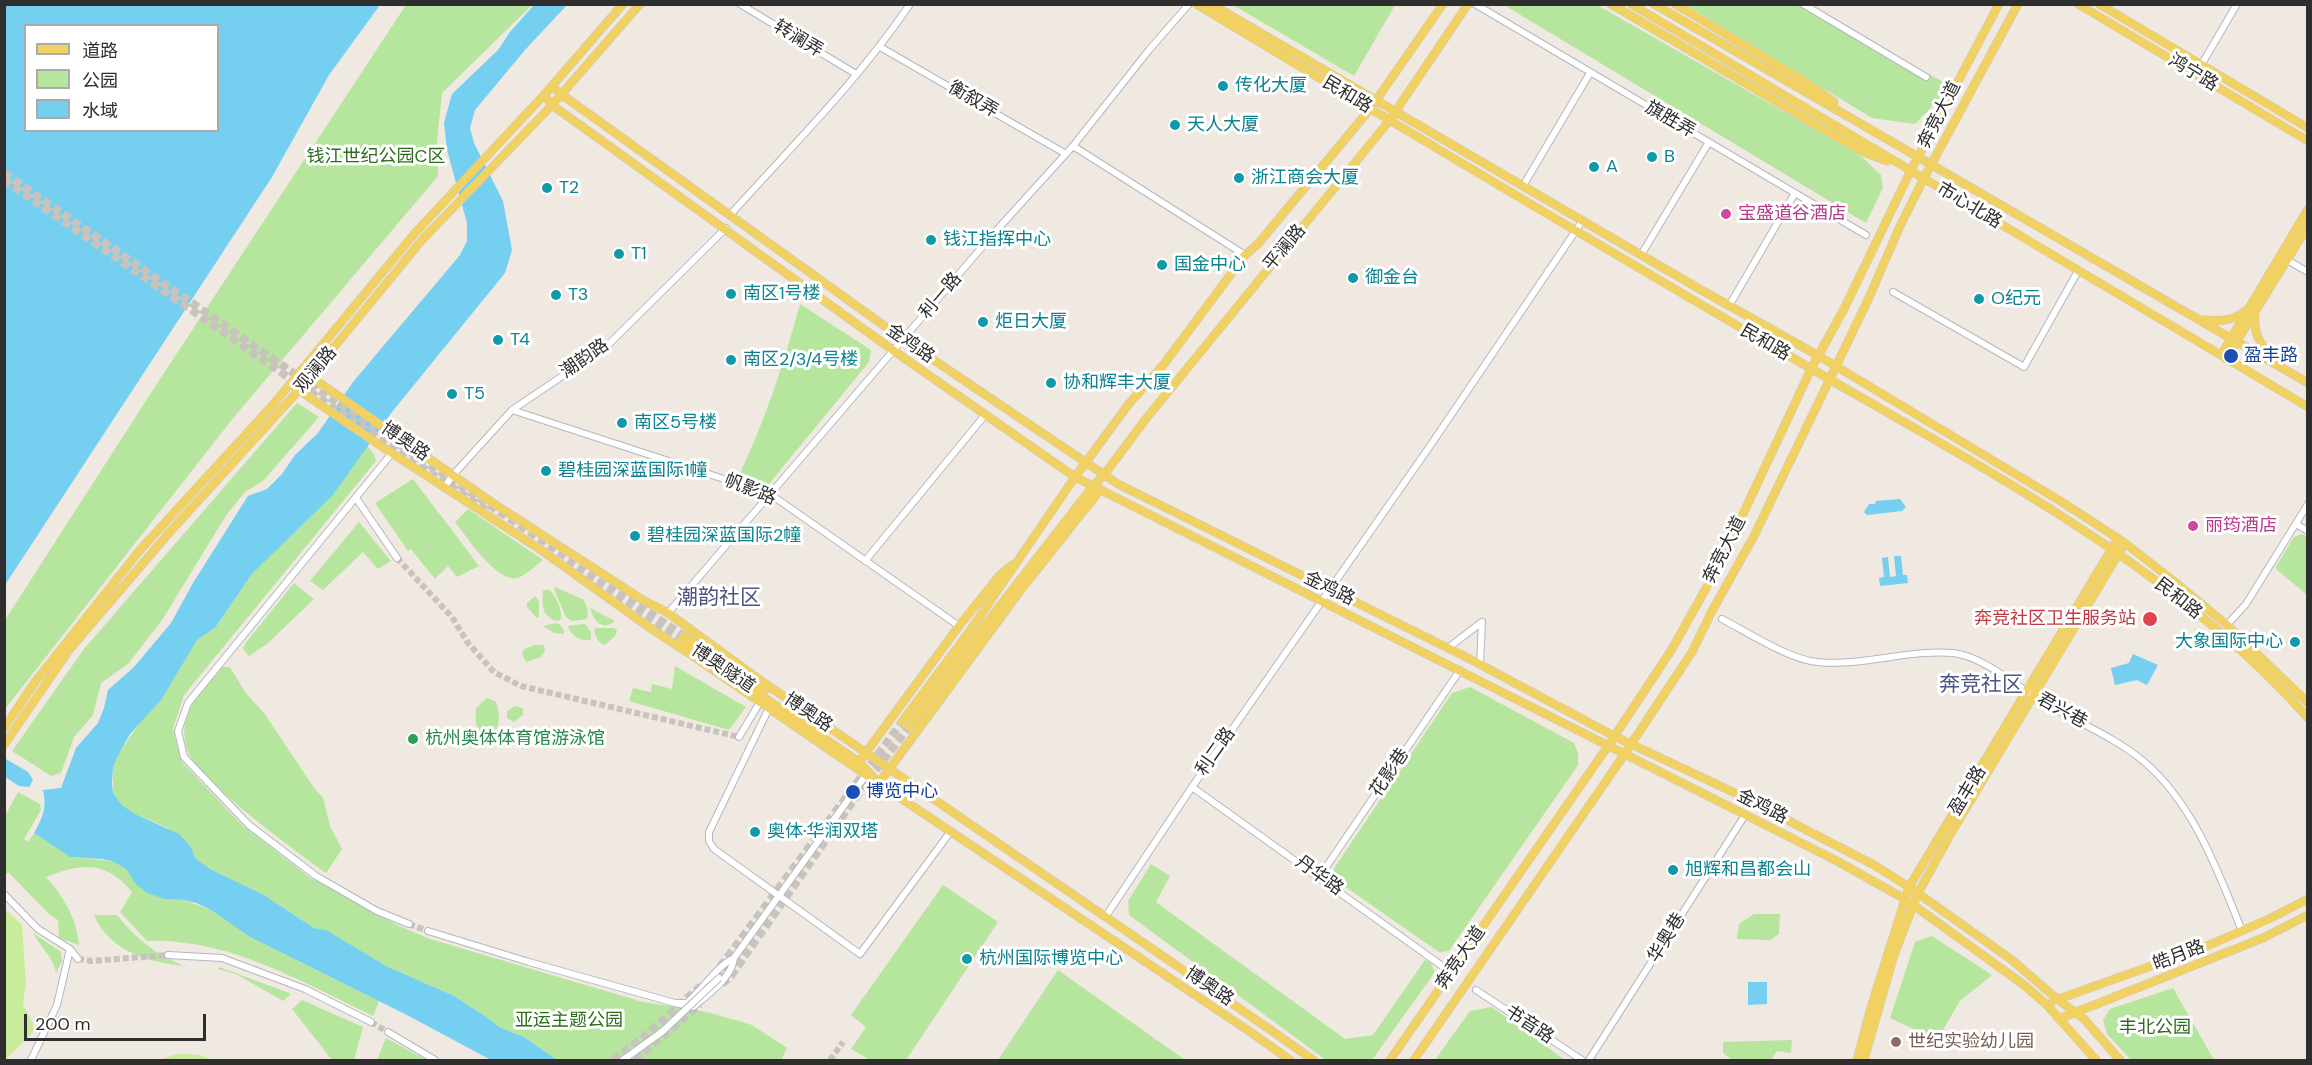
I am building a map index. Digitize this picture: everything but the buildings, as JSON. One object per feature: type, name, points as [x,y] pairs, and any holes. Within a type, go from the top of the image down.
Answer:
[{"type":"main road","name":"观澜路","points":[[4,745],[61,655],[140,550],[290,384],[415,232],[544,95],[622,4]]},
{"type":"main road","name":"观澜路","points":[[4,728],[35,682],[298,391],[422,240],[552,105],[640,4]]},
{"type":"main road","name":"民和路","points":[[1196,4],[1574,231],[1971,461],[2111,549],[2190,608],[2241,651],[2289,697],[2307,718]]},
{"type":"main road","name":"民和路","points":[[1211,4],[1729,306],[1819,356],[2062,502],[2125,543],[2227,626],[2307,703]]},
{"type":"main road","name":"平澜路","points":[[1016,562],[1128,405],[1164,364],[1245,255],[1257,245],[1370,109],[1443,4]]},
{"type":"main road","name":"平澜路","points":[[1097,488],[1145,420],[1389,121],[1468,4]]},
{"type":"main road","points":[[1611,4],[1856,147],[1911,170]]},
{"type":"main road","name":"市心北路","points":[[1632,4],[2307,407]]},
{"type":"main road","name":"市心北路","points":[[1654,4],[2307,383]]},
{"type":"main road","points":[[1674,4],[1802,80],[1866,126]]},
{"type":"main road","name":"奔竞大道","points":[[1390,1060],[1608,746],[1672,649],[1715,572],[1811,369],[1911,170],[1999,4]]},
{"type":"main road","name":"奔竞大道","points":[[1414,1060],[1632,744],[1692,652],[1754,536],[1931,164],[2018,4]]},
{"type":"main road","name":"鸿宁路","points":[[2078,4],[2307,141]]},
{"type":"main road","name":"鸿宁路","points":[[2099,4],[2307,128]]},
{"type":"main road","name":"金鸡路","points":[[552,86],[904,340],[1118,484],[1480,664],[1614,736],[1733,792],[1874,865],[1918,893],[2012,960],[2084,1019],[2120,1060]]},
{"type":"main road","name":"金鸡路","points":[[544,95],[552,105],[894,351],[1075,477],[1837,861],[1905,899],[2024,985],[2047,1005],[2096,1060]]},
{"type":"main road","points":[[2223,357],[2253,308],[2307,209]]},
{"type":"main road","points":[[2199,320],[2229,320],[2253,308],[2287,260],[2307,226]]},
{"type":"main road","points":[[2253,308],[2256,336],[2261,346],[2286,370]]},
{"type":"main road","name":"博奥路","points":[[301,370],[493,503],[643,600],[668,613],[797,705],[1313,1060]]},
{"type":"main road","name":"博奥路","points":[[290,384],[541,550],[653,630],[857,765],[867,776],[1089,926],[1249,1030],[1290,1060]]},
{"type":"main road","points":[[1016,562],[905,725],[1097,488]]},
{"type":"main road","points":[[879,783],[1097,488]]},
{"type":"main road","name":"盈丰路","points":[[1864,1060],[1894,955],[1918,893],[2118,538]]},
{"type":"main road","name":"盈丰路","points":[[1857,1060],[1871,1007],[1909,887],[2125,543]]},
{"type":"main road","points":[[857,765],[959,626],[999,576],[1016,562]]},
{"type":"main road","name":"博奥隧道","points":[[797,705],[751,681],[682,638],[879,783]]},
{"type":"main road","name":"皓月路","points":[[2047,1005],[2057,999],[2167,961],[2242,931],[2307,899]]},
{"type":"main road","name":"皓月路","points":[[2059,1019],[2263,938],[2307,915]]},
{"type":"street","name":"转澜弄","points":[[740,4],[856,74]]},
{"type":"street","points":[[730,215],[880,47],[910,4]]},
{"type":"street","name":"利一路","points":[[668,613],[995,232],[1073,146],[1149,50],[1189,4]]},
{"type":"street","name":"旗胜弄","points":[[1475,4],[1866,235]]},
{"type":"street","points":[[1803,4],[1926,77]]},
{"type":"street","points":[[2196,74],[2237,4]]},
{"type":"street","name":"衡叙弄","points":[[880,47],[1066,154]]},
{"type":"street","points":[[1523,186],[1590,74]]},
{"type":"street","points":[[1641,255],[1709,142]]},
{"type":"street","points":[[1073,146],[1245,255]]},
{"type":"street","points":[[1729,306],[1795,193]]},
{"type":"street","name":"利二路","points":[[1106,916],[1192,787],[1430,446],[1583,220]]},
{"type":"street","name":"潮韵路","points":[[444,488],[512,410],[607,346],[726,228]]},
{"type":"street","points":[[2287,260],[2307,272]]},
{"type":"street","points":[[1893,292],[2024,366],[2078,271]]},
{"type":"street","name":"帆影路","points":[[512,410],[770,494],[959,626]]},
{"type":"street","points":[[865,561],[985,415]]},
{"type":"street","points":[[392,453],[188,703],[178,731],[184,757],[249,825],[316,876],[377,911],[410,924]]},
{"type":"street","points":[[356,498],[397,558]]},
{"type":"street","points":[[2227,626],[2246,604],[2307,504]]},
{"type":"street","points":[[2296,524],[2307,531]]},
{"type":"street","name":"君兴巷","points":[[1722,620],[1791,655],[1816,662],[1853,661],[1917,653],[1955,653],[1974,659],[2030,694],[2085,723],[2142,760],[2179,799],[2214,862],[2242,931]]},
{"type":"street","points":[[1448,648],[1482,622],[1480,664]]},
{"type":"street","name":"花影巷","points":[[1320,876],[1460,670]]},
{"type":"street","points":[[739,737],[760,702]]},
{"type":"street","points":[[769,708],[709,832],[709,841],[714,849],[860,954],[951,831]]},
{"type":"street","points":[[428,931],[675,1003],[687,1003],[727,962],[734,958],[867,776]]},
{"type":"street","name":"丹华路","points":[[1192,787],[1320,876],[1445,968]]},
{"type":"street","name":"华奥巷","points":[[1589,1060],[1745,815]]},
{"type":"street","points":[[4,894],[38,928],[70,950],[78,959]]},
{"type":"street","points":[[31,1060],[57,1005],[70,950]]},
{"type":"street","points":[[168,955],[222,958],[305,989],[371,1022]]},
{"type":"street","points":[[623,1060],[663,1031],[719,978]]},
{"type":"street","name":"书音路","points":[[1476,990],[1582,1060]]},
{"type":"street","points":[[388,1032],[435,1060]]},
{"type":"green space","name":"钱江世纪公园C区","points":[[406,5],[532,5],[442,93],[437,140],[438,176],[234,417],[5,709],[5,620]]},
{"type":"green space","points":[[1233,5],[1395,5],[1354,76]]},
{"type":"green space","points":[[1504,5],[1597,5],[1860,155],[1881,175],[1883,188],[1866,223]]},
{"type":"green space","points":[[1686,5],[1803,5],[1947,84],[1940,98],[1915,124],[1872,118]]},
{"type":"green space","points":[[800,304],[871,350],[869,362],[768,485],[740,473],[774,390]]},
{"type":"green space","points":[[297,403],[319,417],[262,482],[246,491],[227,514],[162,620],[128,664],[101,683],[93,715],[74,737],[61,773],[51,776],[12,751],[84,649]]},
{"type":"green space","name":"亚运主题公园","points":[[367,446],[374,454],[376,461],[184,695],[173,729],[182,762],[241,824],[309,877],[399,926],[430,939],[643,1002],[707,1012],[752,1025],[787,1048],[781,1060],[557,1060],[524,1037],[499,1027],[454,996],[386,966],[326,931],[314,928],[264,895],[210,869],[195,858],[191,847],[166,827],[133,813],[121,804],[113,793],[113,767],[121,750],[197,640],[215,628],[252,574],[333,495]]},
{"type":"green space","points":[[413,479],[479,566],[457,577],[448,566],[435,579],[411,549],[408,551],[375,503]]},
{"type":"green space","points":[[468,509],[543,560],[520,577],[512,578],[503,575],[484,559],[455,522]]},
{"type":"green space","points":[[359,522],[391,561],[378,569],[363,552],[323,590],[310,581]]},
{"type":"green space","points":[[2302,534],[2307,537],[2307,595],[2275,568],[2294,537]]},
{"type":"green space","points":[[294,583],[314,599],[267,644],[249,656],[243,649],[245,644]]},
{"type":"green space","points":[[555,587],[584,600],[588,610],[587,619],[572,621],[566,617]]},
{"type":"green space","points":[[543,590],[550,590],[557,600],[561,615],[558,621],[548,617],[544,610]]},
{"type":"green space","points":[[535,596],[539,601],[539,617],[537,618],[527,607],[527,603]]},
{"type":"green space","points":[[590,608],[615,621],[602,625],[593,617]]},
{"type":"green space","points":[[556,623],[564,630],[564,634],[554,633],[543,626]]},
{"type":"green space","points":[[583,624],[591,632],[591,640],[577,637],[568,626]]},
{"type":"green space","points":[[596,628],[617,630],[615,636],[605,645],[597,638],[594,631]]},
{"type":"green space","points":[[544,645],[545,652],[539,658],[526,662],[522,654],[524,649]]},
{"type":"green space","points":[[675,666],[746,707],[729,730],[629,701],[633,688],[651,692],[652,684],[672,689]]},
{"type":"green space","points":[[222,667],[230,667],[245,692],[264,713],[323,798],[330,826],[342,849],[326,873],[229,797],[210,780],[188,752],[184,727],[190,708]]},
{"type":"green space","points":[[1470,687],[1574,743],[1578,753],[1578,765],[1449,951],[1439,952],[1337,881],[1333,875],[1335,867],[1452,693]]},
{"type":"green space","points":[[487,698],[496,702],[499,722],[495,731],[487,739],[478,729],[476,708]]},
{"type":"green space","points":[[515,706],[523,708],[523,715],[514,722],[507,718],[507,711]]},
{"type":"green space","points":[[18,792],[40,804],[41,810],[24,839],[28,842],[34,833],[70,857],[112,861],[126,869],[136,883],[165,899],[184,900],[211,910],[250,937],[379,1001],[373,1016],[292,977],[235,954],[177,942],[147,941],[120,912],[132,892],[113,874],[92,867],[71,869],[46,877],[68,908],[78,935],[79,945],[59,938],[58,920],[50,915],[9,873],[6,873],[5,887],[5,816]]},
{"type":"green space","points":[[1151,864],[1170,876],[1156,902],[1345,1039],[1373,1035],[1425,960],[1431,963],[1435,972],[1372,1060],[1326,1060],[1129,915],[1128,901]]},
{"type":"green space","points":[[943,885],[998,922],[906,1060],[870,1060],[851,1049],[866,1027],[851,1015]]},
{"type":"green space","points":[[5,909],[22,925],[26,983],[23,1004],[33,1023],[33,1032],[5,1060]]},
{"type":"green space","points":[[1754,914],[1780,914],[1779,934],[1770,940],[1737,939],[1739,924]]},
{"type":"green space","points":[[94,915],[117,915],[147,945],[164,957],[184,966],[144,958],[120,946],[109,938]]},
{"type":"green space","points":[[33,933],[61,952],[62,961],[56,973],[50,958]]},
{"type":"green space","points":[[1932,936],[1992,975],[1960,1001],[1937,1040],[1890,1018],[1915,942]]},
{"type":"green space","points":[[219,967],[290,995],[283,1001],[238,975],[218,969]]},
{"type":"green space","name":"杭州国际博览中心","points":[[1058,970],[1185,1060],[998,1060]]},
{"type":"green space","name":"丰北公园","points":[[2173,988],[2214,1060],[2131,1060],[2107,1034],[2103,1020],[2110,1009]]},
{"type":"green space","points":[[302,1000],[363,1027],[354,1060],[332,1060],[292,1009]]},
{"type":"green space","points":[[1492,1007],[1565,1060],[1435,1060],[1470,1011]]},
{"type":"green space","points":[[386,1038],[426,1060],[377,1060]]},
{"type":"green space","points":[[1792,1040],[1791,1053],[1777,1051],[1771,1060],[1732,1060],[1723,1053],[1723,1042]]},
{"type":"green space","points":[[176,1054],[199,1055],[211,1060],[161,1060]]},
{"type":"water","points":[[5,4],[380,5],[329,75],[272,177],[5,585]]},
{"type":"water","points":[[534,5],[567,5],[525,50],[475,110],[470,128],[474,143],[503,201],[512,250],[505,273],[392,412],[333,495],[252,574],[215,628],[197,640],[161,700],[130,734],[113,767],[112,784],[113,793],[121,804],[133,813],[179,834],[191,847],[195,858],[210,869],[264,895],[314,928],[326,930],[386,966],[454,996],[499,1027],[524,1037],[557,1060],[491,1060],[405,1014],[250,937],[211,910],[196,903],[165,899],[147,893],[136,884],[126,869],[112,861],[70,857],[34,833],[43,812],[45,802],[43,790],[61,788],[76,748],[98,723],[108,690],[134,667],[171,623],[193,583],[248,496],[267,489],[282,474],[295,455],[318,433],[353,382],[460,255],[467,241],[467,223],[447,150],[444,123],[452,94],[498,50],[510,32]]},
{"type":"water","points":[[1900,499],[1906,507],[1902,511],[1867,515],[1864,512],[1869,504],[1875,504],[1876,501]]},
{"type":"water","points":[[1894,556],[1901,556],[1903,575],[1907,575],[1908,583],[1880,586],[1879,578],[1884,577],[1882,558],[1888,557],[1890,577],[1896,576]]},
{"type":"water","points":[[2133,654],[2158,665],[2147,685],[2137,680],[2115,685],[2111,668],[2129,663]]},
{"type":"water","points":[[6,759],[28,772],[33,780],[29,787],[19,786],[5,777]]},
{"type":"water","points":[[1748,982],[1767,982],[1767,1004],[1748,1005]]},
{"type":"tunnel","points":[[4,173],[302,379],[684,636]]},
{"type":"tunnel","points":[[4,180],[298,384],[489,512]]},
{"type":"tunnel","points":[[397,558],[452,617],[468,643],[494,672],[521,686],[739,737]]},
{"type":"tunnel","points":[[566,563],[681,641]]},
{"type":"tunnel","points":[[720,967],[902,722]]},
{"type":"tunnel","points":[[722,984],[731,976],[863,787],[909,727]]},
{"type":"tunnel","points":[[409,924],[428,931]]},
{"type":"tunnel","points":[[78,959],[92,961],[168,955]]},
{"type":"tunnel","points":[[719,978],[734,959]]},
{"type":"tunnel","points":[[613,1060],[641,1039],[701,986]]},
{"type":"tunnel","points":[[635,1060],[700,1004]]},
{"type":"tunnel","points":[[371,1022],[388,1032]]},
{"type":"tunnel","points":[[830,1060],[843,1042]]},
{"type":"place","name":"传化大厦","points":[[1223,86]]},
{"type":"place","name":"天人大厦","points":[[1175,125]]},
{"type":"place","name":"B","points":[[1652,157]]},
{"type":"place","name":"A","points":[[1594,167]]},
{"type":"place","name":"浙江商会大厦","points":[[1239,178]]},
{"type":"place","name":"T2","points":[[547,188]]},
{"type":"place","name":"宝盛道谷酒店","points":[[1726,214]]},
{"type":"place","name":"钱江指挥中心","points":[[931,240]]},
{"type":"place","name":"T1","points":[[619,254]]},
{"type":"place","name":"国金中心","points":[[1162,265]]},
{"type":"place","name":"御金台","points":[[1353,278]]},
{"type":"place","name":"南区1号楼","points":[[731,294]]},
{"type":"place","name":"T3","points":[[556,295]]},
{"type":"place","name":"O纪元","points":[[1979,299]]},
{"type":"place","name":"炬日大厦","points":[[983,322]]},
{"type":"place","name":"T4","points":[[498,340]]},
{"type":"place","name":"盈丰路","points":[[2231,356]]},
{"type":"place","name":"南区2/3/4号楼","points":[[731,360]]},
{"type":"place","name":"协和辉丰大厦","points":[[1051,383]]},
{"type":"place","name":"T5","points":[[452,394]]},
{"type":"place","name":"南区5号楼","points":[[622,423]]},
{"type":"place","name":"碧桂园深蓝国际1幢","points":[[546,471]]},
{"type":"place","name":"丽筠酒店","points":[[2193,526]]},
{"type":"place","name":"碧桂园深蓝国际2幢","points":[[635,536]]},
{"type":"place","name":"奔竞社区卫生服务站","points":[[2150,619]]},
{"type":"place","name":"大象国际中心","points":[[2295,642]]},
{"type":"place","name":"杭州奥体体育馆游泳馆","points":[[413,739]]},
{"type":"place","name":"博览中心","points":[[853,792]]},
{"type":"place","name":"奥体·华润双塔","points":[[755,832]]},
{"type":"place","name":"旭辉和昌都会山","points":[[1673,870]]},
{"type":"place","name":"杭州国际博览中心","points":[[967,959]]},
{"type":"place","name":"世纪实验幼儿园","points":[[1896,1042]]},
{"type":"district","name":"潮韵社区","points":[[719,598]]},
{"type":"district","name":"奔竞社区","points":[[1981,685]]}]
